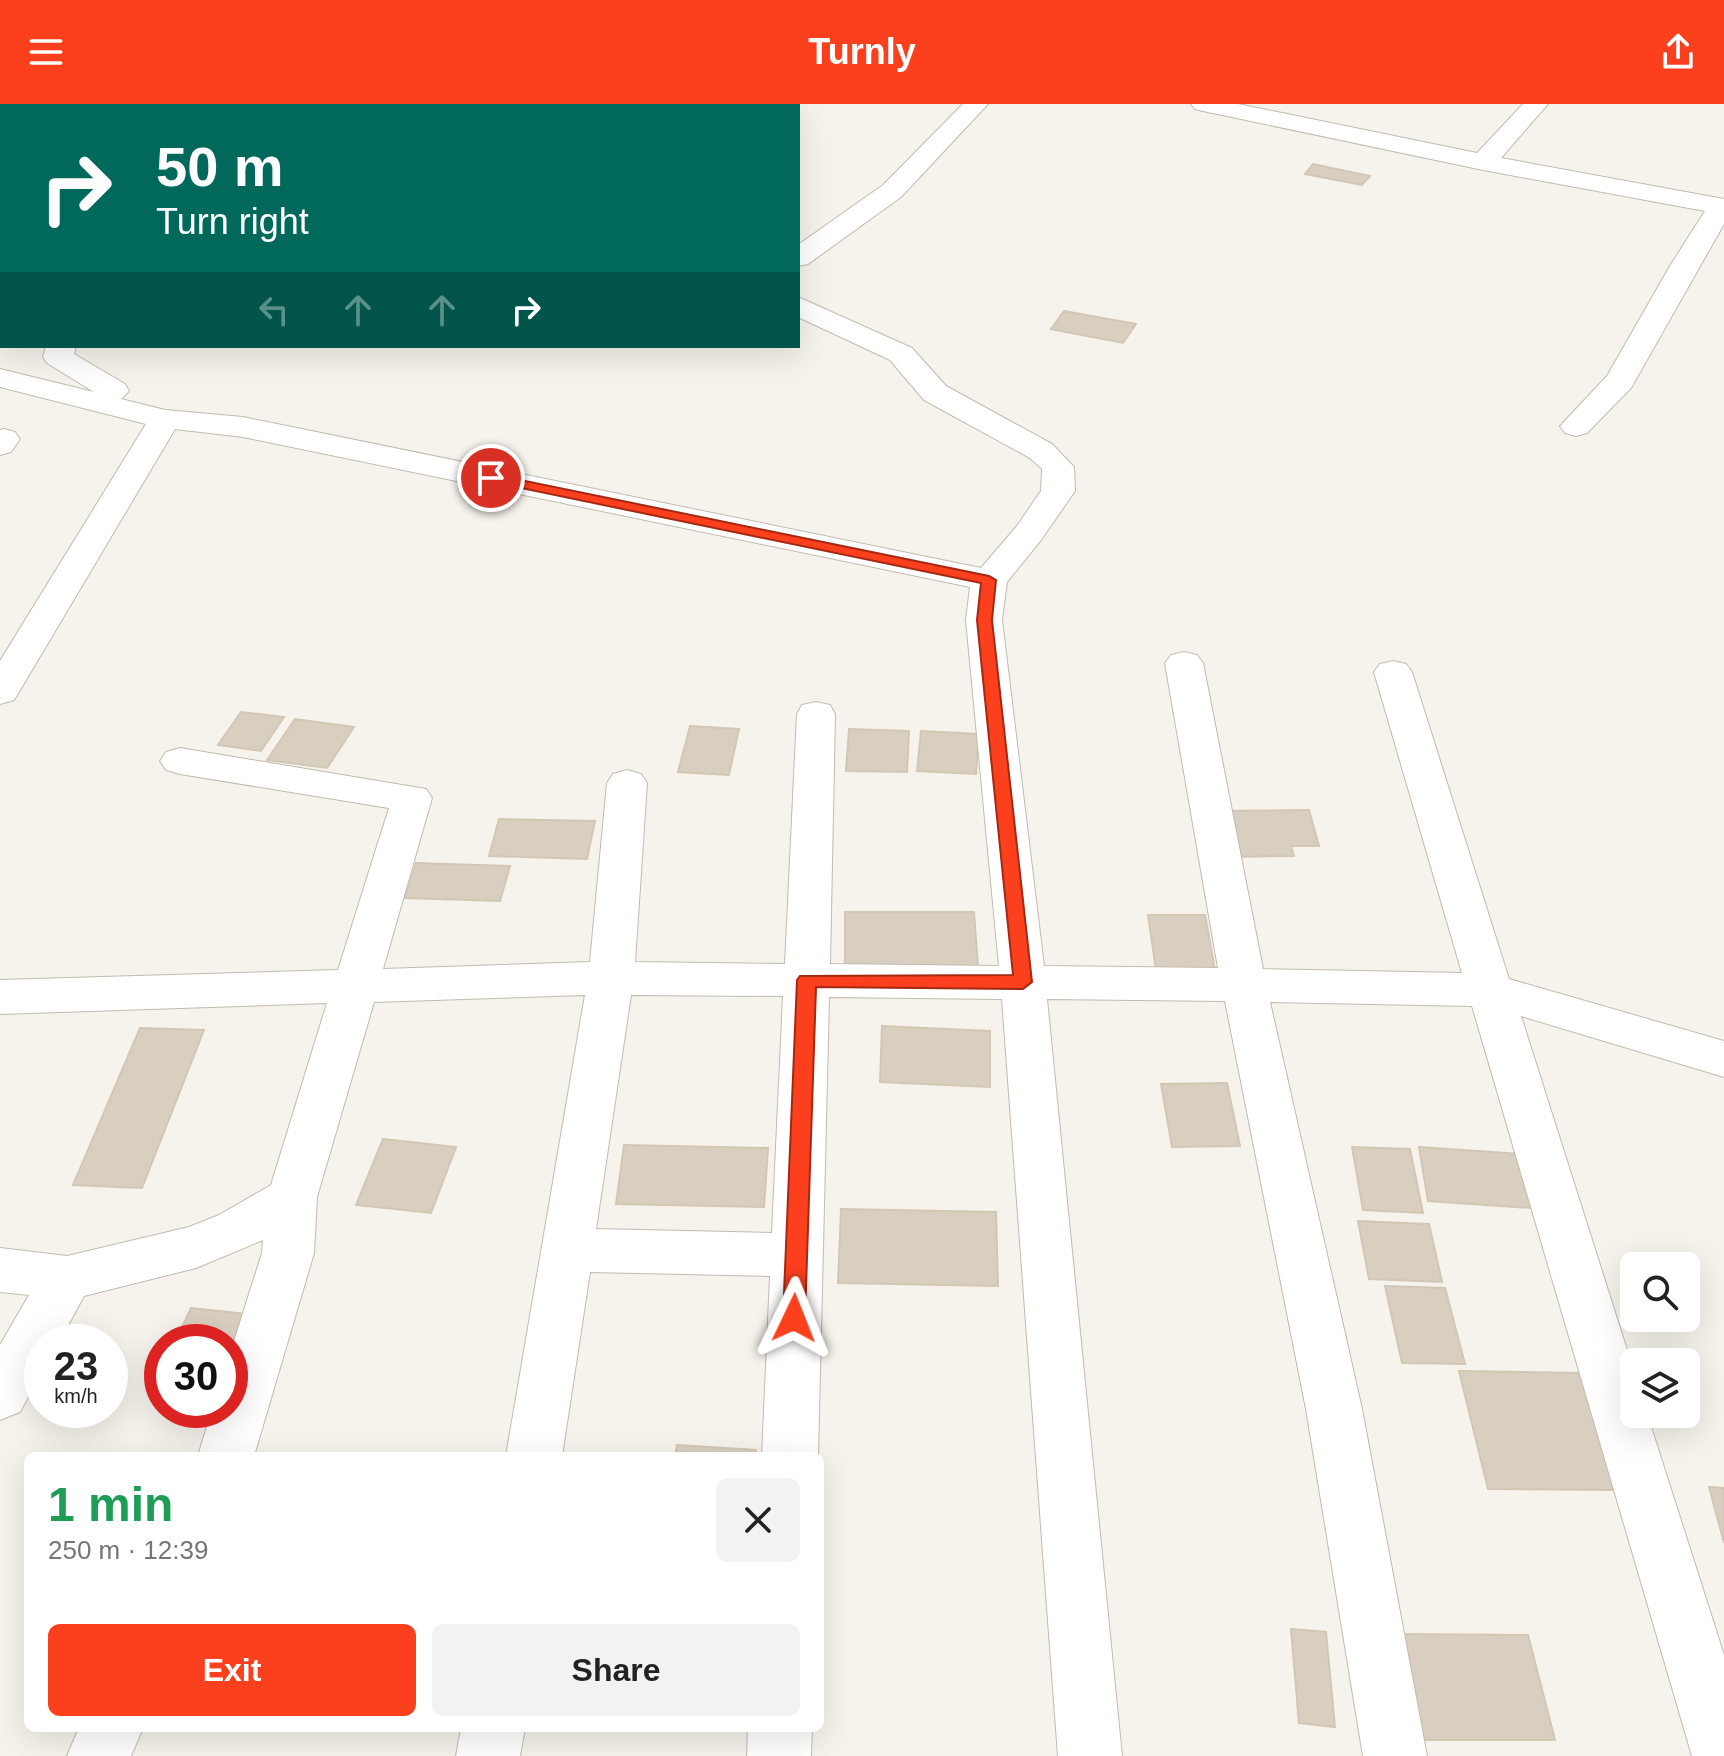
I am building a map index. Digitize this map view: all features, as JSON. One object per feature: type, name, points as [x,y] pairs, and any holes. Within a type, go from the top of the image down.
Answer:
[{"type":"street","points":[[800,257],[892,191],[976,104]]},
{"type":"street","points":[[1203,104],[1483,162],[1723,207],[1684,266],[1620,381],[1576,426]]},
{"type":"street","points":[[1295,124],[1315,104]]},
{"type":"street","points":[[1483,162],[1536,104]]},
{"type":"street","points":[[800,307],[901,354],[935,393],[1041,451],[1058,467],[1058,491],[1029,533],[989,580],[984,620],[1023,982],[1090,1756]]},
{"type":"street","points":[[60,348],[58,357],[73,369],[165,419]]},
{"type":"street","points":[[0,378],[165,419],[243,427],[989,580]]},
{"type":"street","points":[[0,692],[165,419]]},
{"type":"street","points":[[1184,663],[1244,985],[1334,1409],[1395,1756]]},
{"type":"street","points":[[1393,672],[1724,1756]]},
{"type":"street","points":[[790,1452],[816,714]]},
{"type":"street","points":[[180,761],[412,798],[292,1197],[288,1253],[227,1452]]},
{"type":"street","points":[[535,1452],[611,978],[627,783]]},
{"type":"street","points":[[0,997],[611,978],[1490,990],[1724,1059]]},
{"type":"street","points":[[0,1270],[67,1278],[196,1247],[237,1230],[292,1197]]},
{"type":"street","points":[[566,1250],[796,1255]]},
{"type":"street","points":[[0,1395],[67,1278]]},
{"type":"street","points":[[99,1756],[109,1732]]},
{"type":"street","points":[[488,1756],[492,1732]]},
{"type":"street","points":[[779,1756],[780,1732]]},
{"type":"building","points":[[1313,164],[1370,176],[1362,185],[1305,174]]},
{"type":"building","points":[[1064,311],[1136,324],[1123,343],[1051,329]]},
{"type":"building","points":[[241,712],[284,717],[261,751],[218,745]]},
{"type":"building","points":[[295,719],[354,727],[327,768],[267,760]]},
{"type":"building","points":[[690,726],[739,729],[729,775],[678,772]]},
{"type":"building","points":[[849,729],[909,731],[907,772],[846,771]]},
{"type":"building","points":[[921,731],[979,734],[976,774],[917,771]]},
{"type":"building","points":[[1309,810],[1319,846],[1291,846],[1294,856],[1227,857],[1216,811]]},
{"type":"building","points":[[499,819],[595,821],[587,859],[489,856]]},
{"type":"building","points":[[416,863],[510,866],[500,901],[405,898]]},
{"type":"building","points":[[845,912],[974,912],[978,967],[845,967]]},
{"type":"building","points":[[1148,915],[1205,915],[1215,970],[1156,970]]},
{"type":"building","points":[[882,1026],[990,1031],[990,1087],[880,1082]]},
{"type":"building","points":[[140,1028],[204,1030],[142,1188],[73,1185]]},
{"type":"building","points":[[1227,1083],[1240,1146],[1172,1147],[1161,1084]]},
{"type":"building","points":[[383,1139],[456,1147],[431,1213],[356,1205]]},
{"type":"building","points":[[624,1145],[768,1148],[764,1207],[616,1204]]},
{"type":"building","points":[[1352,1147],[1410,1149],[1423,1213],[1363,1210]]},
{"type":"building","points":[[1419,1147],[1520,1154],[1531,1208],[1428,1201]]},
{"type":"building","points":[[841,1209],[996,1212],[998,1286],[838,1283]]},
{"type":"building","points":[[1358,1221],[1429,1224],[1442,1282],[1369,1279]]},
{"type":"building","points":[[1385,1286],[1445,1288],[1465,1364],[1402,1363]]},
{"type":"building","points":[[191,1308],[264,1316],[248,1342],[248,1324],[183,1324]]},
{"type":"building","points":[[1459,1371],[1581,1373],[1616,1490],[1488,1489]]},
{"type":"building","points":[[677,1445],[756,1450],[756,1452],[676,1452]]},
{"type":"building","points":[[1709,1487],[1724,1488],[1724,1543]]},
{"type":"building","points":[[1291,1629],[1326,1632],[1335,1727],[1299,1723]]},
{"type":"building","points":[[1392,1634],[1528,1635],[1555,1740],[1414,1740]]},
{"type":"route","points":[[491,478],[989,580],[984,620],[996,707],[1023,982],[806,980],[794,1318]]}]
